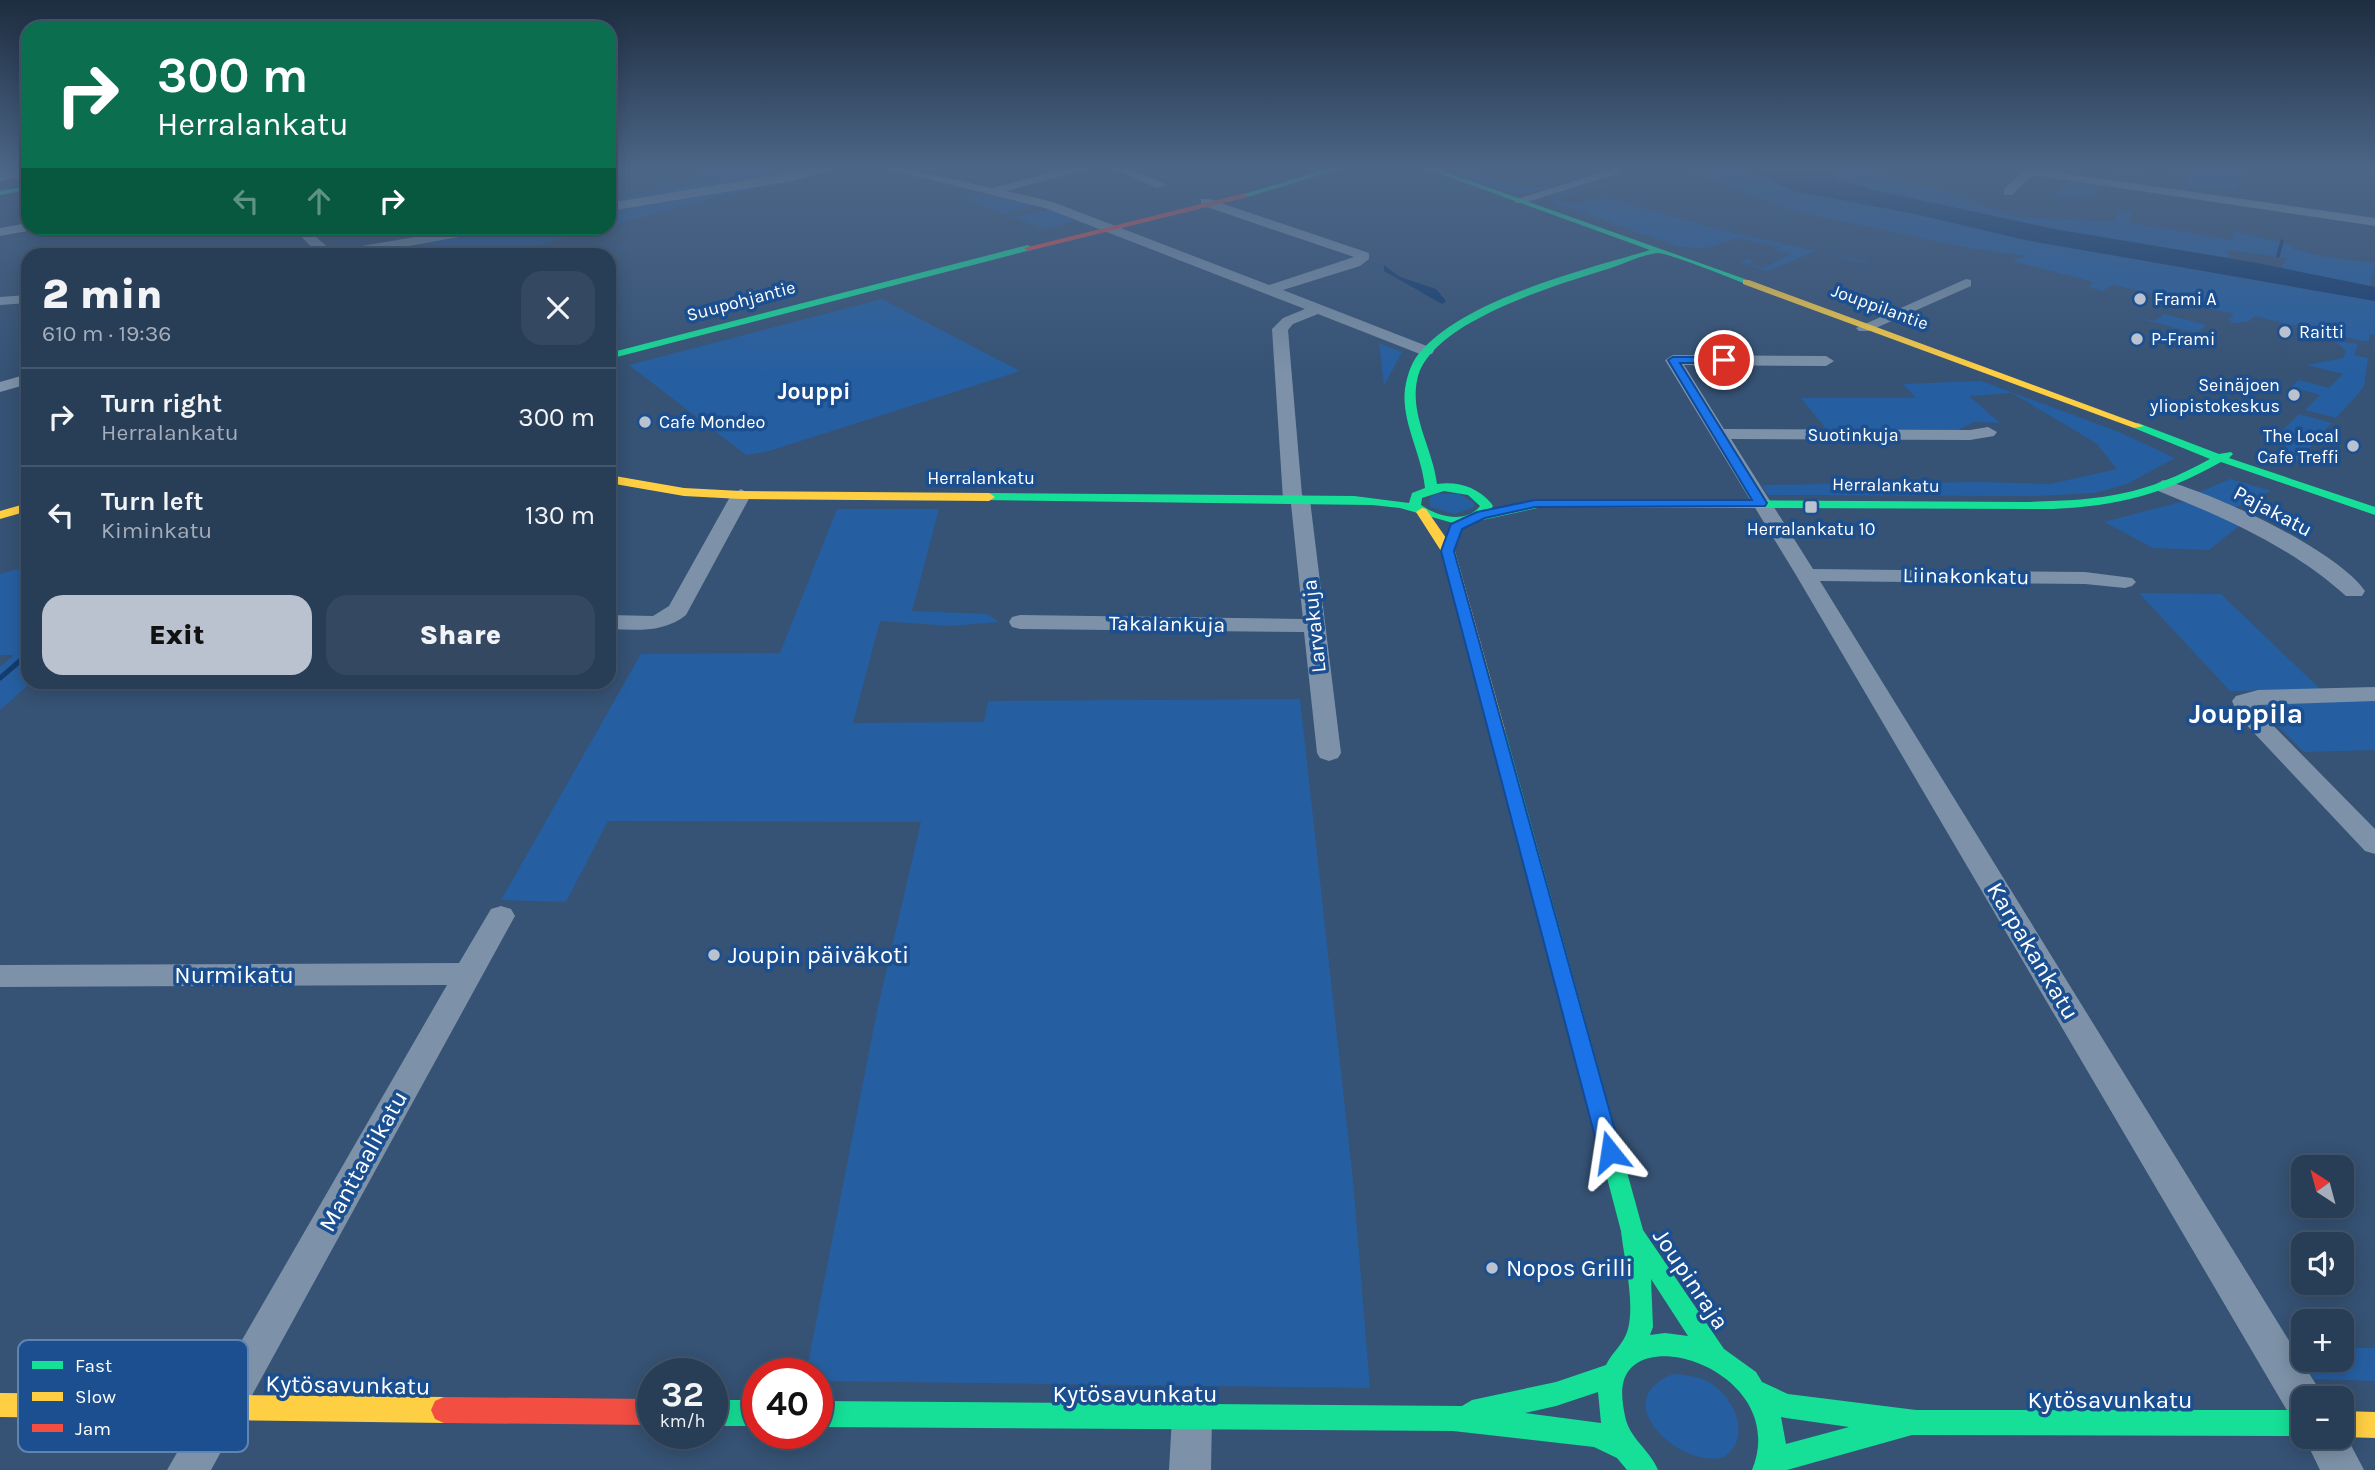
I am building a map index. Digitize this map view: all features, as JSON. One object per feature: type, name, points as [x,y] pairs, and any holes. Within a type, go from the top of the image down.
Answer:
[{"type":"street","points":[[370,248],[437,237]]},
{"type":"street","name":"Suupohjantie","points":[[616,354],[1073,237]]},
{"type":"street","points":[[1129,237],[1426,351]]},
{"type":"street","points":[[1266,291],[1354,263],[1362,260],[1364,256],[1307,237]]},
{"type":"street","name":"Jouppilantie","points":[[1621,237],[2375,511]]},
{"type":"street","points":[[1420,511],[1415,505],[1416,496],[1428,489],[1426,453],[1409,394],[1418,363],[1426,351],[1470,320],[1658,250]]},
{"type":"street","points":[[1870,326],[1966,283]]},
{"type":"street","points":[[0,301],[21,300]]},
{"type":"street","name":"Larvakuja","points":[[1316,310],[1289,321],[1280,329],[1297,500],[1329,753]]},
{"type":"street","name":"Karpakankatu","points":[[1826,361],[1673,360],[1806,575],[2294,1386]]},
{"type":"street","points":[[0,387],[21,381]]},
{"type":"street","name":"Suotinkuja","points":[[1718,434],[1970,435],[1988,432]]},
{"type":"street","points":[[1426,453],[1478,494],[1487,506],[1476,517],[1456,527],[1448,551]]},
{"type":"street","name":"Jouppilantie","points":[[2223,456],[2375,504]]},
{"type":"street","name":"Herralankatu","points":[[1354,500],[1449,487],[1535,503],[2074,504],[2130,498],[2164,486],[2223,456]]},
{"type":"street","name":"Herralankatu","points":[[616,480],[662,489],[741,495],[1354,500],[1380,502],[1420,511],[1439,519],[1476,517],[1535,503]]},
{"type":"street","name":"Pajakatu","points":[[2164,486],[2278,537],[2314,559],[2354,591]]},
{"type":"street","points":[[616,622],[651,623],[670,619],[678,610],[741,495]]},
{"type":"street","points":[[0,515],[21,510]]},
{"type":"street","name":"Joupinraja","points":[[1420,511],[1448,551],[1632,1231],[1641,1295],[1641,1327],[1630,1354]]},
{"type":"street","name":"Liinakonkatu","points":[[1806,575],[2085,578],[2125,582]]},
{"type":"street","name":"Takalankuja","points":[[1020,622],[1314,626]]},
{"type":"street","points":[[2375,694],[2258,697],[2244,701],[2247,712],[2375,845]]},
{"type":"street","name":"Manttaalikatu","points":[[248,1366],[501,916]]},
{"type":"street","name":"Nurmikatu","points":[[0,976],[468,974]]},
{"type":"street","name":"Joupinraja","points":[[1632,1231],[1713,1353]]},
{"type":"street","points":[[1643,1469],[1625,1448],[1612,1422],[1609,1396],[1614,1374],[1630,1354],[1647,1345],[1668,1342],[1690,1344],[1713,1353],[1737,1369],[1757,1392],[1770,1416],[1774,1441],[1767,1467]]},
{"type":"street","name":"Kytösavunkatu","points":[[1453,1418],[1556,1394],[1614,1374]]},
{"type":"street","name":"Kytösavunkatu","points":[[1757,1392],[1786,1406],[1916,1423],[2291,1423]]},
{"type":"street","name":"Kytösavunkatu","points":[[0,1405],[18,1405]]},
{"type":"street","name":"Kytösavunkatu","points":[[248,1407],[637,1412]]},
{"type":"street","name":"Kytösavunkatu","points":[[833,1414],[1453,1418],[1595,1434],[1625,1448]]},
{"type":"street","points":[[1190,1470],[1192,1417]]},
{"type":"street","name":"Kytösavunkatu","points":[[1767,1467],[1799,1452],[1916,1423]]},
{"type":"street","points":[[2354,1424],[2375,1425]]},
{"type":"street","points":[[2331,1449],[2343,1470]]},
{"type":"street","name":"Manttaalikatu","points":[[188,1470],[199,1452]]},
{"type":"shaded area","points":[[465,237],[570,237],[526,248],[402,248]]},
{"type":"shaded area","points":[[1650,237],[1750,237],[1868,262],[1816,251],[1767,271],[1740,262],[1747,259],[1754,261],[1749,264],[1763,268],[1791,254],[1774,250],[1779,247],[1737,238],[1707,248],[1680,247]]},
{"type":"shaded area","points":[[1915,237],[2011,237],[2375,301],[2375,335],[2369,334],[2369,341],[2361,341],[2254,316],[2248,322],[2230,323],[2232,321],[2228,320],[2234,314],[2183,302],[2185,300],[2112,285],[2103,291],[2088,287],[2094,282],[2012,261],[2026,256]]},
{"type":"shaded area","points":[[2011,237],[2099,237],[2257,263],[2375,287],[2375,301]]},
{"type":"shaded area","points":[[2100,237],[2211,237],[2231,240],[2233,237],[2256,237],[2293,245],[2292,249],[2325,257],[2375,263],[2370,286],[2281,268],[2287,258],[2227,250],[2229,258]]},
{"type":"shaded area","points":[[1384,265],[1400,277],[1436,289],[1446,301],[1442,304],[1384,271]]},
{"type":"shaded area","points":[[882,299],[1020,371],[766,452],[746,455],[629,365]]},
{"type":"shaded area","points":[[2118,313],[2154,321],[2164,314],[2207,325],[2196,333]]},
{"type":"shaded area","points":[[2335,341],[2358,344],[2354,355],[2368,358],[2364,387],[2336,418],[2305,410],[2320,395],[2291,387],[2299,380],[2329,388],[2343,374],[2307,365],[2343,358],[2346,351]]},
{"type":"shaded area","points":[[1379,343],[1402,352],[1384,386]]},
{"type":"shaded area","points":[[1981,381],[2119,432],[2175,458],[2127,484],[2095,493],[2037,496],[1768,495],[1762,485],[1981,482],[2050,484],[2117,469],[2096,443],[2012,393],[1969,396],[2000,423],[1974,422],[1958,430],[1827,430],[1801,398],[1916,398],[1903,384]]},
{"type":"shaded area","points":[[2299,414],[2332,423],[2313,442],[2280,433]]},
{"type":"shaded area","points":[[2293,440],[2312,445],[2292,465],[2272,458]]},
{"type":"shaded area","points":[[2230,479],[2271,491],[2231,510],[2198,493]]},
{"type":"shaded area","points":[[1437,494],[1459,494],[1474,503],[1474,507],[1455,514],[1431,507],[1430,497]]},
{"type":"shaded area","points":[[2180,502],[2190,503],[2239,526],[2209,550],[2153,548],[2104,522]]},
{"type":"shaded area","points":[[837,509],[939,509],[912,611],[987,614],[999,622],[951,626],[880,621],[853,723],[984,722],[988,701],[1300,699],[1353,1181],[1370,1388],[833,1381],[833,1358],[809,1358],[877,1011],[921,822],[608,821],[566,902],[501,900],[641,654],[780,653]]},
{"type":"shaded area","points":[[21,568],[21,689],[24,689],[0,710],[0,667],[14,655],[0,655],[0,574]]},
{"type":"shaded area","points":[[2139,593],[2221,594],[2320,689],[2230,691]]},
{"type":"shaded area","points":[[2375,699],[2375,750],[2304,752],[2255,703]]},
{"type":"shaded area","points":[[2354,1348],[2375,1348],[2375,1381],[2314,1379],[2309,1372],[2354,1372]]},
{"type":"shaded area","points":[[1673,1374],[1709,1382],[1726,1397],[1739,1428],[1733,1449],[1724,1457],[1707,1458],[1689,1453],[1672,1444],[1657,1431],[1648,1416],[1646,1401],[1654,1386]]},
{"type":"waterway","points":[[2278,256],[2282,241]]},
{"type":"waterway","points":[[0,678],[21,660]]},
{"type":"traffic: fast","points":[[1621,237],[1765,288]]},
{"type":"traffic: fast","points":[[616,354],[1028,248]]},
{"type":"traffic: fast","points":[[1431,488],[1430,475],[1410,403],[1414,374],[1426,351],[1446,334],[1503,303],[1569,278],[1659,250]]},
{"type":"traffic: fast","points":[[2138,426],[2219,458],[2375,511]]},
{"type":"traffic: fast","points":[[1481,515],[1542,503],[2024,506],[2081,504],[2150,492],[2184,478],[2227,454]]},
{"type":"traffic: fast","points":[[989,497],[1378,501],[1460,521],[1470,520],[1487,506],[1480,498],[1464,489],[1444,487],[1416,496],[1415,505],[1418,509]]},
{"type":"traffic: fast","points":[[1497,730],[1632,1231],[1641,1295],[1641,1327],[1630,1354]]},
{"type":"traffic: fast","points":[[1637,1238],[1713,1353]]},
{"type":"traffic: fast","points":[[1645,1470],[1629,1452],[1617,1431],[1612,1416],[1610,1384],[1620,1362],[1640,1349],[1665,1344],[1694,1348],[1722,1360],[1747,1380],[1765,1408],[1770,1423],[1773,1447],[1765,1470]]},
{"type":"traffic: fast","points":[[1472,1413],[1556,1394],[1614,1374]]},
{"type":"traffic: fast","points":[[1757,1392],[1786,1406],[1916,1423],[2291,1423]]},
{"type":"traffic: fast","points":[[728,1413],[742,1413]]},
{"type":"traffic: fast","points":[[833,1414],[1453,1418],[1596,1434],[1625,1448]]},
{"type":"traffic: fast","points":[[1770,1464],[1799,1452],[1902,1427]]},
{"type":"traffic: slow","points":[[1746,282],[2138,426]]},
{"type":"traffic: slow","points":[[616,480],[684,492],[741,495],[989,497]]},
{"type":"traffic: slow","points":[[0,515],[21,509]]},
{"type":"traffic: slow","points":[[1422,512],[1448,551],[1497,730]]},
{"type":"traffic: slow","points":[[0,1405],[18,1405]]},
{"type":"traffic: slow","points":[[248,1408],[444,1410]]},
{"type":"traffic: slow","points":[[2354,1424],[2375,1425]]},
{"type":"traffic: jam","points":[[1028,248],[1075,237]]},
{"type":"traffic: jam","points":[[444,1410],[637,1412]]},
{"type":"place","name":"Frami A","points":[[2140,299]]},
{"type":"place","name":"Raitti","points":[[2285,332]]},
{"type":"place","name":"P-Frami","points":[[2137,339]]},
{"type":"place","name":"Seinäjoen yliopistokeskus","points":[[2294,395]]},
{"type":"place","name":"Cafe Mondeo","points":[[645,422]]},
{"type":"place","name":"The Local Cafe Treffi","points":[[2353,446]]},
{"type":"place","name":"Herralankatu 10","points":[[1811,507]]},
{"type":"place","name":"Joupin päiväkoti","points":[[714,955]]},
{"type":"place","name":"Nopos Grilli","points":[[1492,1268]]},
{"type":"district","name":"Jouppi","points":[[814,391]]},
{"type":"district","name":"Jouppila","points":[[2246,713]]},
{"type":"route","points":[[1610,1152],[1463,615],[1448,551],[1456,527],[1481,515],[1518,509],[1535,503],[1760,503],[1673,360],[1724,360]]}]
